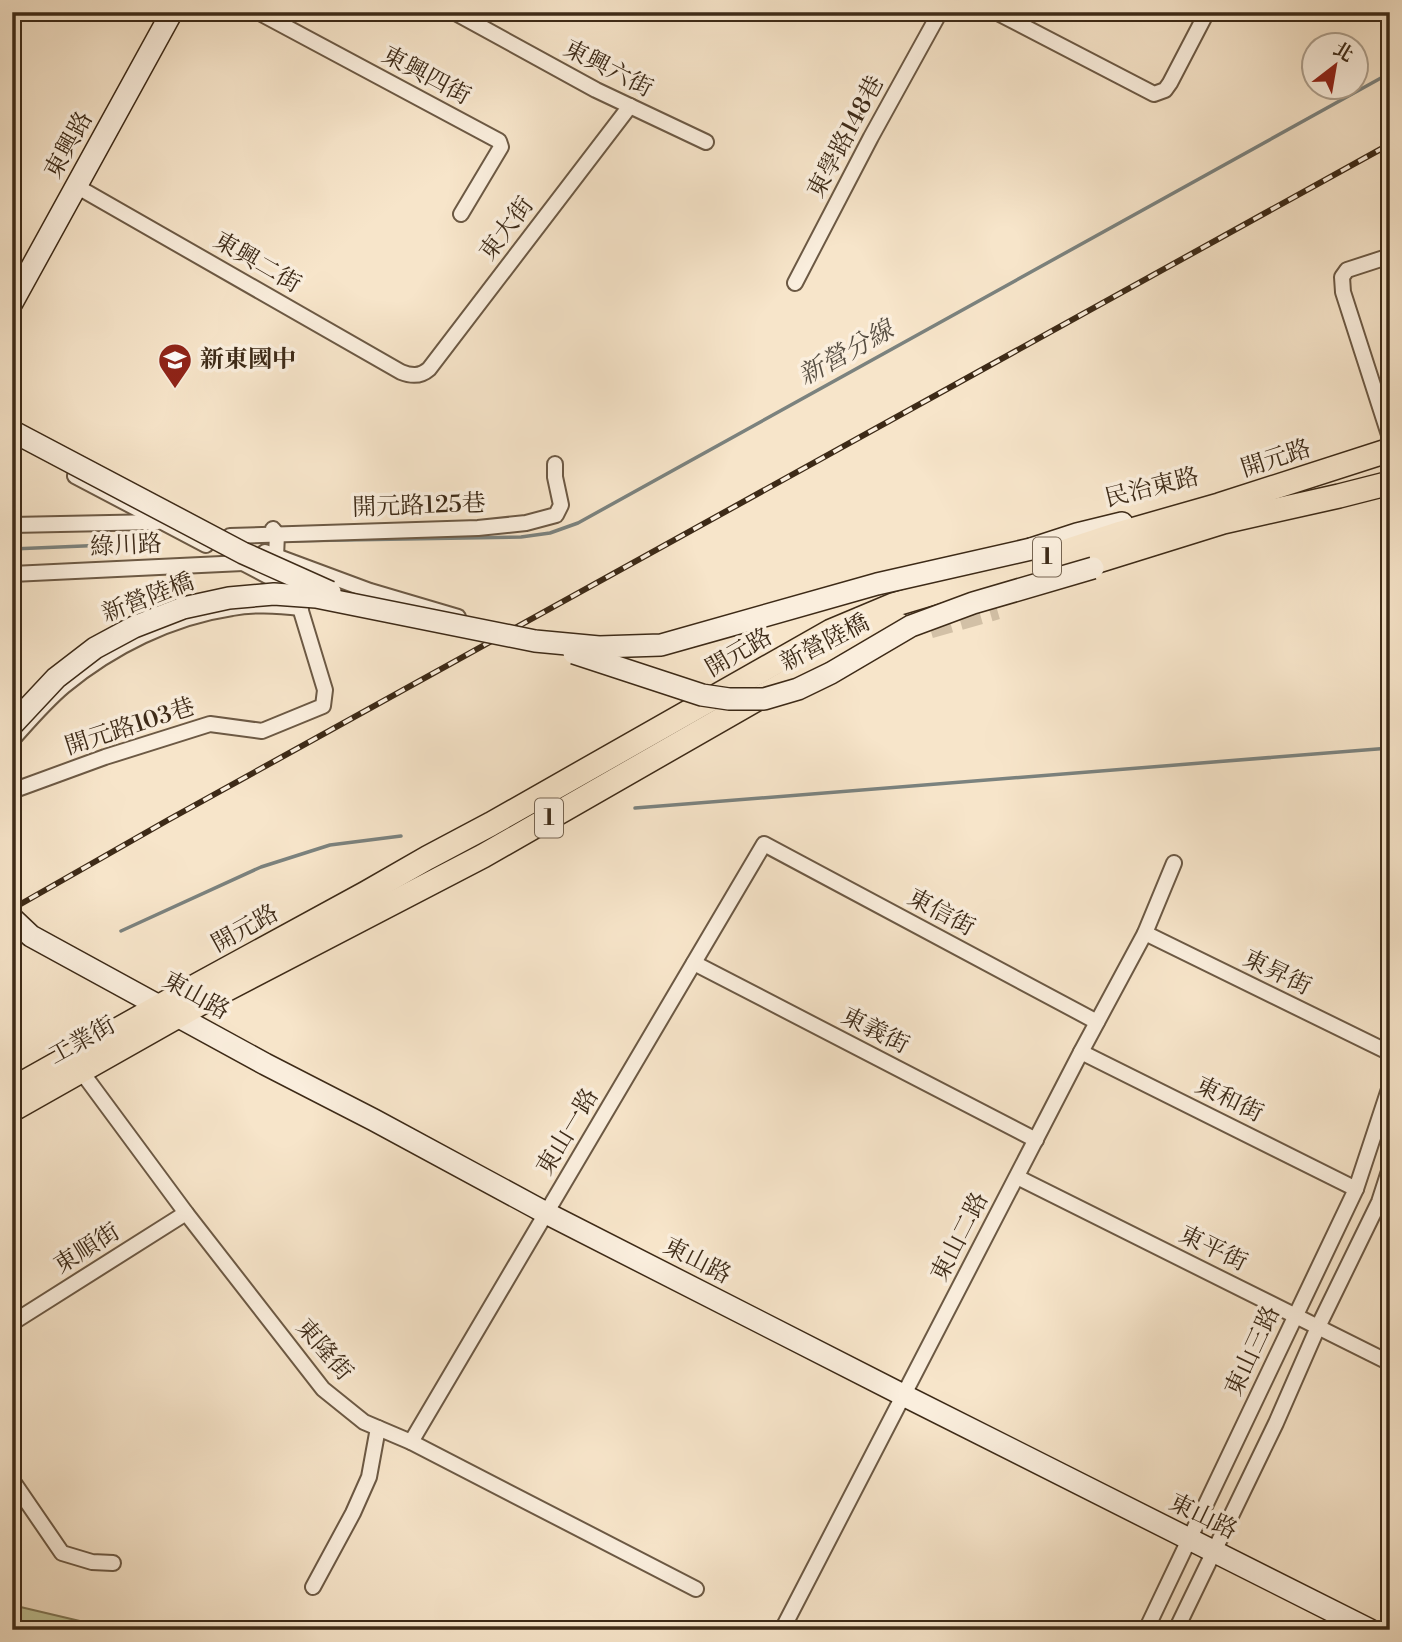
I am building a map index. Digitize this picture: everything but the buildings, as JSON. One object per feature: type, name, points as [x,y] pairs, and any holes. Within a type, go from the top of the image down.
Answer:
[{"type":"main road","name":"開元路","points":[[169,1011],[366,893],[831,631],[893,605],[1390,450]]},
{"type":"main road","name":"開元路","points":[[169,1011],[210,998],[471,863],[834,655],[917,617],[1210,526],[1390,483]]},
{"type":"main road","name":"工業街","points":[[12,1110],[81,1071],[169,1011]]},
{"type":"main road","name":"工業街","points":[[12,1089],[169,1011]]},
{"type":"street","name":"東興路","points":[[12,303],[172,12]]},
{"type":"street","name":"東興四街","points":[[258,12],[499,141],[501,147],[461,214]]},
{"type":"street","name":"東興六街","points":[[454,12],[596,90],[706,142]]},
{"type":"street","name":"東學路148巷","points":[[794,283],[940,12]]},
{"type":"street","points":[[996,12],[1154,94],[1165,90],[1170,83],[1207,12]]},
{"type":"street","name":"東大街","points":[[416,375],[424,374],[429,369],[630,106]]},
{"type":"street","name":"東興二街","points":[[76,186],[401,372],[416,375]]},
{"type":"street","points":[[1390,256],[1347,270],[1342,277],[1343,292],[1390,438]]},
{"type":"street","points":[[12,421],[230,536],[276,557],[370,591],[486,625]]},
{"type":"street","name":"新營陸橋","points":[[12,431],[243,553],[320,588],[375,608]]},
{"type":"street","points":[[12,442],[296,591]]},
{"type":"street","name":"開元路125巷","points":[[230,536],[275,532],[478,528],[526,523],[556,515],[561,505],[555,464]]},
{"type":"street","name":"民治東路","points":[[1031,549],[1090,531],[1328,470]]},
{"type":"street","name":"開元路","points":[[1093,568],[1339,496]]},
{"type":"street","points":[[12,525],[161,522]]},
{"type":"street","points":[[275,532],[276,557]]},
{"type":"street","name":"新營陸橋","points":[[12,725],[56,678],[96,648],[134,627],[183,608],[229,598],[274,594],[316,597],[535,641],[599,648],[661,645],[877,584],[1031,549]]},
{"type":"street","name":"開元路103巷","points":[[12,791],[105,757],[210,724],[262,731],[323,706],[324,690],[296,591],[276,557]]},
{"type":"street","name":"綠川路","points":[[12,574],[243,563]]},
{"type":"street","name":"新營陸橋","points":[[535,641],[702,695],[730,699],[764,699],[798,690],[911,626],[972,603],[1093,568]]},
{"type":"street","points":[[818,604],[842,587]]},
{"type":"street","points":[[12,740],[64,686],[104,657],[143,635],[189,618],[232,608],[273,605],[301,608]]},
{"type":"street","name":"東山一路","points":[[411,1442],[764,844]]},
{"type":"street","name":"東信街","points":[[764,844],[1097,1022]]},
{"type":"street","name":"東山二路","points":[[782,1630],[1145,933],[1174,863]]},
{"type":"street","name":"東山路","points":[[12,918],[31,936],[546,1213],[1370,1630]]},
{"type":"street","name":"東昇街","points":[[1145,933],[1390,1053]]},
{"type":"street","name":"東義街","points":[[694,963],[1036,1140]]},
{"type":"street","name":"東和街","points":[[1082,1052],[1356,1189]]},
{"type":"street","name":"東隆街","points":[[81,1071],[186,1213],[323,1389],[364,1422],[411,1442],[696,1589]]},
{"type":"street","name":"東山三路","points":[[1146,1630],[1356,1189],[1390,1086]]},
{"type":"street","name":"東山三路","points":[[1176,1630],[1379,1202],[1390,1168]]},
{"type":"street","name":"東平街","points":[[1017,1177],[1390,1363]]},
{"type":"street","name":"東順街","points":[[12,1323],[186,1213]]},
{"type":"street","points":[[313,1587],[369,1477],[378,1428]]},
{"type":"street","points":[[12,1480],[62,1553],[92,1562],[113,1563]]},
{"type":"green space","points":[[12,1605],[118,1630],[12,1630]]},
{"type":"waterway","name":"新營分線","points":[[286,541],[521,537],[550,533],[578,523],[1390,73]]},
{"type":"waterway","name":"新營分線","points":[[12,549],[154,543]]},
{"type":"waterway","points":[[635,808],[1390,748]]},
{"type":"waterway","points":[[121,931],[261,867],[330,845],[401,836]]},
{"type":"tunnel","points":[[930,628],[997,609]]},
{"type":"railway","points":[[12,909],[1390,144]]},
{"type":"place","name":"新東國中","points":[[175,390]]}]
